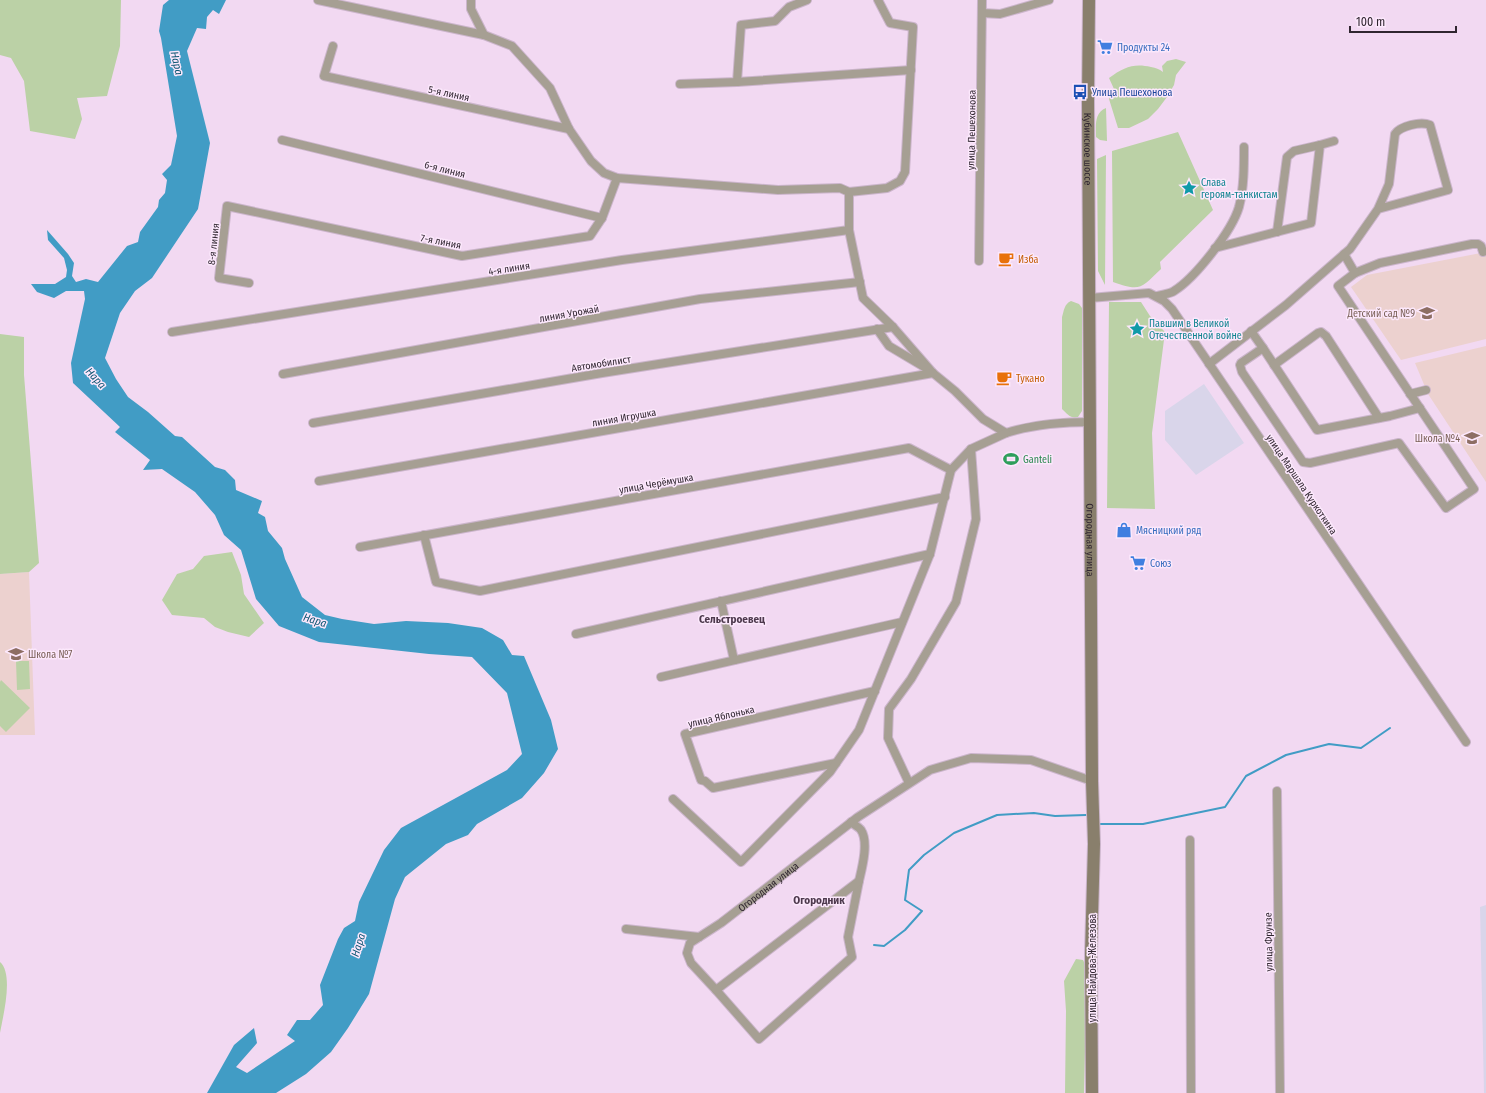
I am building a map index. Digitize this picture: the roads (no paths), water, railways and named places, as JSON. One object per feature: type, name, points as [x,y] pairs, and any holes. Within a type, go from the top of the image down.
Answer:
[{"type":"main road","name":"Кубинское шоссе","points":[[1089,0],[1088,101],[1090,298]]},
{"type":"main road","name":"Огородная улица","points":[[1090,298],[1092,781],[1094,844]]},
{"type":"main road","name":"улица Найдова-Железова","points":[[1092,1093],[1091,954],[1094,844]]},
{"type":"street","points":[[318,0],[484,35],[512,46],[550,88],[570,129],[591,161],[604,173],[617,178],[778,190],[840,188],[849,192],[887,188],[900,181],[905,172],[913,27],[890,23],[878,0]]},
{"type":"street","points":[[471,0],[471,9],[484,35]]},
{"type":"street","points":[[737,82],[741,25],[775,21],[789,7],[807,0]]},
{"type":"street","name":"улица Пешехонова","points":[[979,261],[982,0]]},
{"type":"street","points":[[982,13],[1000,14],[1049,0]]},
{"type":"street","name":"5-я линия","points":[[333,46],[324,76],[570,129]]},
{"type":"street","points":[[680,84],[737,82],[911,70]]},
{"type":"street","points":[[1209,364],[1286,305],[1350,249],[1378,209],[1389,184],[1395,134],[1398,130],[1421,123],[1430,125],[1448,190],[1378,209]]},
{"type":"street","name":"6-я линия","points":[[282,140],[602,218]]},
{"type":"street","points":[[1277,232],[1287,157],[1294,151],[1334,141]]},
{"type":"street","points":[[1216,248],[1311,223],[1320,144]]},
{"type":"street","points":[[1090,298],[1149,293],[1157,296],[1173,292],[1182,285],[1216,248],[1235,218],[1239,206],[1243,178],[1244,146]]},
{"type":"street","name":"7-я линия","points":[[227,206],[462,256],[590,236],[602,218],[617,178]]},
{"type":"street","points":[[849,192],[849,230],[863,298],[893,326],[933,373]]},
{"type":"street","name":"8-я линия","points":[[227,206],[219,278],[249,283]]},
{"type":"street","name":"4-я линия","points":[[172,332],[622,260],[849,230]]},
{"type":"street","points":[[1263,348],[1241,363],[1240,365],[1242,372],[1303,462],[1310,463],[1399,443],[1446,508],[1474,489],[1338,286],[1355,273],[1380,263],[1472,244],[1478,244],[1481,246],[1483,252]]},
{"type":"street","points":[[1344,254],[1355,273]]},
{"type":"street","name":"линия Урожай","points":[[283,374],[700,299],[860,282]]},
{"type":"street","name":"улица Маршала Куркоткина","points":[[1157,296],[1164,300],[1172,309],[1466,742]]},
{"type":"street","name":"Автомобилист","points":[[313,423],[602,373],[893,326]]},
{"type":"street","points":[[877,329],[889,346],[933,373],[955,391],[983,419],[1006,433]]},
{"type":"street","points":[[1252,331],[1317,430],[1379,418],[1420,408]]},
{"type":"street","points":[[1274,365],[1321,332],[1326,336],[1379,418]]},
{"type":"street","name":"линия Игрушка","points":[[319,481],[933,373]]},
{"type":"street","points":[[1410,394],[1426,390]]},
{"type":"street","points":[[673,800],[741,862],[830,772],[859,730],[930,554],[951,470],[971,449],[1006,433],[1026,427],[1064,422],[1091,422]]},
{"type":"street","name":"улица Черёмушка","points":[[360,547],[909,448],[951,470]]},
{"type":"street","points":[[910,783],[888,738],[889,709],[911,679],[956,602],[976,519],[971,449]]},
{"type":"street","points":[[424,535],[436,582],[480,591],[944,497]]},
{"type":"street","points":[[576,634],[930,554]]},
{"type":"street","points":[[721,601],[734,660]]},
{"type":"street","points":[[661,677],[902,622]]},
{"type":"street","name":"улица Яблонька","points":[[836,763],[713,788],[705,781],[700,780],[685,734],[875,690]]},
{"type":"street","name":"Огородная улица","points":[[859,881],[848,937],[852,957],[759,1039],[691,963],[687,953],[690,942],[721,923],[851,822],[930,770],[971,758],[1031,760],[1092,781]]},
{"type":"street","name":"улица Фрунзе","points":[[1277,791],[1280,1093]]},
{"type":"street","points":[[716,990],[859,881],[865,853],[865,843],[862,830],[851,822]]},
{"type":"street","points":[[1190,840],[1191,1093]]},
{"type":"street","points":[[626,929],[699,937]]},
{"type":"water","name":"Нара","points":[[169,0],[226,0],[219,14],[213,10],[207,17],[206,29],[197,28],[187,51],[210,143],[198,209],[152,278],[135,291],[120,313],[105,358],[128,397],[148,412],[175,436],[182,437],[215,467],[225,470],[235,480],[236,490],[262,501],[258,513],[265,517],[268,531],[282,548],[285,559],[302,597],[325,615],[342,619],[374,624],[406,621],[448,623],[482,628],[503,640],[512,655],[524,656],[551,720],[558,749],[544,773],[522,798],[477,824],[468,835],[446,844],[405,877],[395,899],[369,994],[331,1052],[306,1074],[276,1093],[207,1093],[234,1045],[254,1028],[257,1043],[236,1067],[247,1073],[295,1041],[287,1035],[297,1020],[310,1020],[323,1005],[320,985],[338,939],[344,928],[355,921],[359,902],[384,850],[401,828],[507,770],[522,754],[507,693],[472,657],[429,654],[319,642],[279,626],[256,599],[241,550],[224,535],[215,515],[195,492],[162,469],[143,470],[150,460],[115,432],[120,427],[73,383],[71,363],[85,299],[84,291],[66,291],[54,298],[37,292],[31,284],[55,284],[66,277],[67,270],[64,258],[48,240],[47,230],[74,263],[72,276],[76,282],[86,279],[98,282],[127,246],[138,242],[140,232],[158,207],[159,200],[165,193],[167,180],[162,174],[171,165],[177,136],[159,31],[163,5]]},
{"type":"waterway","points":[[1099,824],[1143,824],[1225,807],[1246,776],[1286,755],[1329,744],[1361,748],[1390,728]]},
{"type":"waterway","points":[[874,945],[884,946],[905,930],[922,911],[905,900],[909,870],[924,855],[954,833],[997,815],[1034,813],[1055,816],[1086,815]]},
{"type":"place","name":"Продукты 24","points":[[1105,47]]},
{"type":"place","name":"Улица Пешехонова","points":[[1080,92]]},
{"type":"place","name":"Слава героям-танкистам","points":[[1189,188]]},
{"type":"place","name":"Изба","points":[[1006,259]]},
{"type":"place","name":"Детский сад №9","points":[[1427,313]]},
{"type":"place","name":"Павшим в Великой Отечественной войне","points":[[1137,329]]},
{"type":"place","name":"Тукано","points":[[1004,378]]},
{"type":"place","name":"Школа №4","points":[[1472,438]]},
{"type":"place","name":"Ganteli","points":[[1011,459]]},
{"type":"place","name":"Мясницкий ряд","points":[[1124,530]]},
{"type":"place","name":"Союз","points":[[1138,563]]},
{"type":"place","name":"Школа №7","points":[[16,654]]},
{"type":"district","name":"Сельстроевец","points":[[732,619]]},
{"type":"district","name":"Огородник","points":[[819,900]]}]
